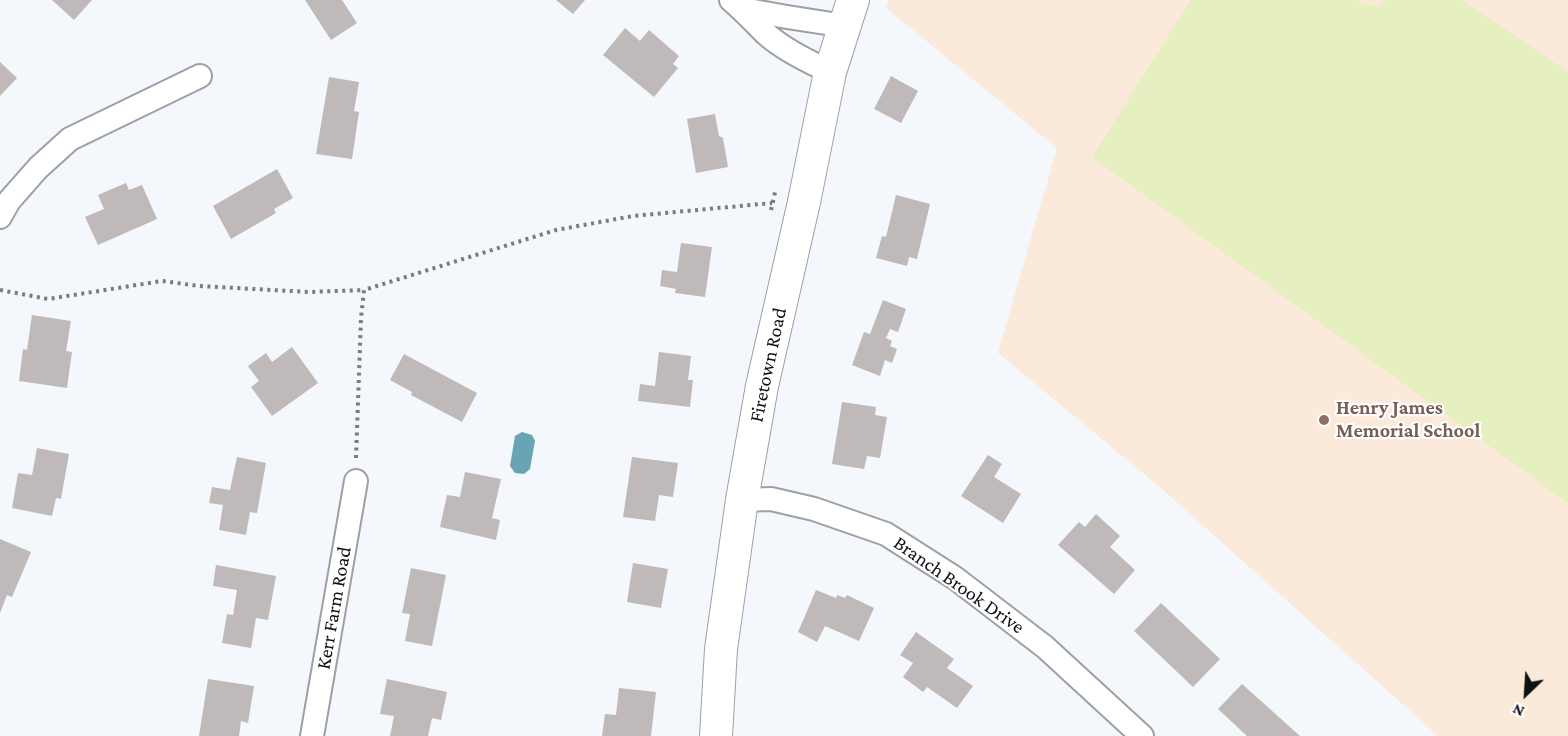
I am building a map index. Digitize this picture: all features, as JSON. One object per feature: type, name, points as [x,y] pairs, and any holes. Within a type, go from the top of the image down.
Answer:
[{"type":"street","points":[[736,4],[787,17],[849,13]]},
{"type":"street","points":[[736,4],[767,34],[801,58],[831,72]]},
{"type":"street","name":"Firetown Road","points":[[716,736],[721,649],[742,500],[762,386],[831,72],[849,13]]},
{"type":"street","points":[[0,217],[9,201],[38,168],[70,139],[200,76]]},
{"type":"street","name":"Kerr Farm Road","points":[[312,736],[356,481]]},
{"type":"street","name":"Branch Brook Drive","points":[[742,500],[771,500],[814,509],[886,534],[955,578],[1046,647],[1142,736]]},
{"type":"path","points":[[0,290],[48,299],[162,281],[199,286],[309,292],[364,290],[556,230],[633,216],[772,203]]},
{"type":"path","points":[[356,481],[356,422],[364,290]]},
{"type":"shaded area","name":"Henry James Memorial School","points":[[889,0],[1568,0],[1568,736],[1438,736],[1161,488],[998,353],[1057,148],[886,8]]},
{"type":"green space","points":[[1191,0],[1354,0],[1378,7],[1387,0],[1462,0],[1568,72],[1568,503],[1092,157]]},
{"type":"water","points":[[522,432],[532,435],[535,441],[530,469],[524,474],[515,473],[510,466],[515,436]]},
{"type":"building","points":[[52,0],[92,0],[74,20]]},
{"type":"building","points":[[305,0],[342,0],[357,23],[331,40]]},
{"type":"building","points":[[556,0],[585,0],[573,14]]},
{"type":"building","points":[[625,28],[640,41],[649,30],[679,56],[673,64],[678,68],[654,97],[603,55]]},
{"type":"building","points":[[0,62],[17,78],[0,96]]},
{"type":"building","points":[[891,76],[918,91],[901,123],[874,109]]},
{"type":"building","points":[[329,77],[359,82],[354,111],[359,112],[352,159],[316,154]]},
{"type":"building","points":[[715,114],[719,136],[723,138],[728,167],[696,173],[687,119]]},
{"type":"building","points":[[277,169],[293,198],[274,209],[276,213],[231,239],[213,206]]},
{"type":"building","points":[[126,183],[129,190],[142,185],[157,219],[98,245],[85,217],[104,209],[98,195]]},
{"type":"building","points":[[896,195],[930,204],[917,259],[909,257],[907,266],[876,258],[882,236],[886,237]]},
{"type":"building","points":[[681,243],[712,247],[705,297],[675,293],[676,289],[660,286],[662,270],[677,272]]},
{"type":"building","points":[[883,300],[906,309],[898,332],[890,329],[886,338],[892,341],[890,346],[897,349],[892,363],[885,360],[880,376],[852,365],[864,332],[870,334]]},
{"type":"building","points":[[32,315],[71,321],[66,351],[72,352],[67,388],[19,381],[23,349],[27,350]]},
{"type":"building","points":[[292,347],[318,383],[272,416],[251,387],[259,381],[248,366],[266,353],[272,362]]},
{"type":"building","points":[[659,352],[691,356],[688,380],[693,380],[690,407],[638,401],[640,384],[655,386]]},
{"type":"building","points":[[404,354],[477,393],[462,422],[411,395],[412,392],[390,380]]},
{"type":"building","points":[[842,402],[876,407],[875,415],[887,417],[880,458],[867,456],[864,469],[832,464]]},
{"type":"building","points":[[37,448],[69,454],[61,499],[56,498],[52,516],[12,508],[18,473],[32,475]]},
{"type":"building","points":[[988,455],[1002,464],[994,477],[1021,494],[1003,523],[961,496]]},
{"type":"building","points":[[237,457],[266,463],[257,513],[250,512],[246,535],[219,530],[223,505],[209,503],[212,487],[230,490]]},
{"type":"building","points":[[632,457],[678,463],[673,497],[659,495],[655,521],[623,517]]},
{"type":"building","points":[[465,472],[501,479],[492,518],[500,520],[496,540],[440,527],[447,495],[460,497]]},
{"type":"building","points":[[1096,514],[1120,536],[1110,547],[1135,570],[1114,594],[1058,545],[1079,522],[1085,527]]},
{"type":"building","points":[[0,539],[31,552],[12,597],[7,595],[0,613]]},
{"type":"building","points":[[633,563],[668,569],[661,608],[627,602]]},
{"type":"building","points":[[216,565],[276,576],[268,620],[256,618],[251,648],[222,643],[227,614],[233,615],[237,590],[213,586]]},
{"type":"building","points":[[411,568],[446,575],[432,646],[405,641],[410,614],[402,613]]},
{"type":"building","points":[[816,590],[836,598],[837,595],[845,598],[847,595],[874,608],[859,641],[825,626],[817,642],[798,632]]},
{"type":"building","points":[[1161,603],[1220,659],[1193,687],[1134,631]]},
{"type":"building","points":[[916,632],[954,659],[947,668],[973,686],[957,708],[927,687],[923,692],[903,677],[913,663],[900,655]]},
{"type":"building","points":[[208,679],[254,686],[248,723],[241,721],[239,736],[199,736]]},
{"type":"building","points":[[387,679],[447,692],[441,720],[432,718],[428,736],[390,736],[394,716],[380,714]]},
{"type":"building","points":[[1242,684],[1300,736],[1247,736],[1218,709]]},
{"type":"building","points":[[619,688],[656,692],[651,736],[602,736],[605,714],[616,715]]},
{"type":"place","name":"Henry James Memorial School","points":[[1324,420]]}]
